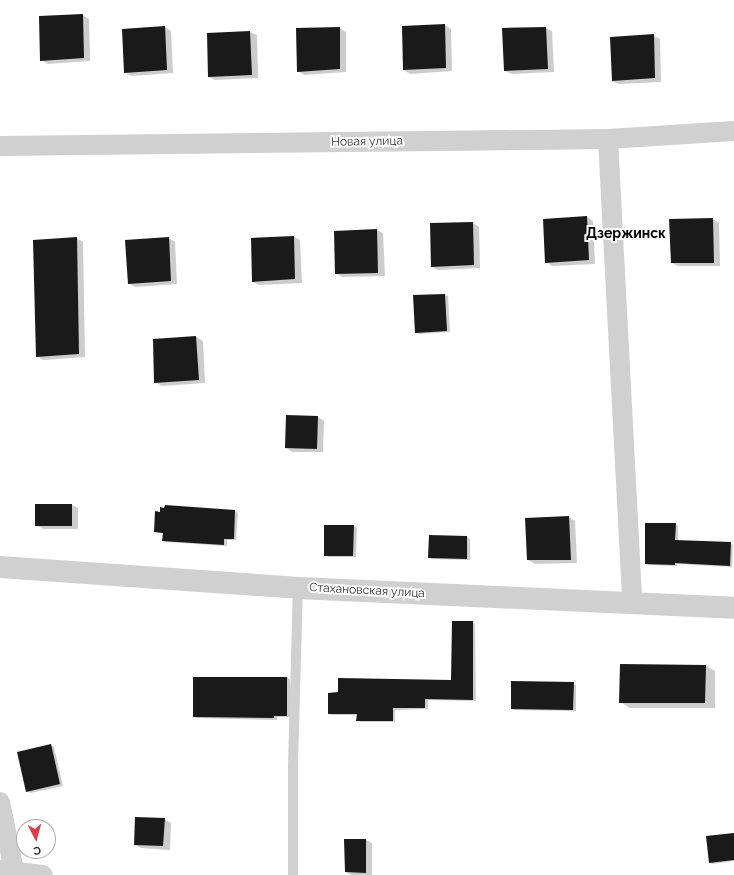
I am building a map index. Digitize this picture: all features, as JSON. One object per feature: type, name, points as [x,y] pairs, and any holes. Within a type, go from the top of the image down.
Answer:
[{"type":"street","name":"Новая улица","points":[[0,146],[608,139],[734,132]]},
{"type":"street","points":[[608,139],[632,604]]},
{"type":"street","name":"Стахановская улица","points":[[0,567],[298,588],[734,608]]},
{"type":"street","points":[[0,802],[9,872],[43,875]]},
{"type":"lane","points":[[293,875],[293,765],[298,588]]},
{"type":"building","points":[[83,14],[84,58],[40,61],[39,16]]},
{"type":"building","points":[[445,24],[446,68],[403,70],[402,26]]},
{"type":"building","points":[[165,26],[167,70],[124,73],[122,29]]},
{"type":"building","points":[[340,27],[340,69],[297,72],[296,28]]},
{"type":"building","points":[[546,27],[548,69],[504,71],[502,28]]},
{"type":"building","points":[[250,31],[252,75],[208,77],[207,33]]},
{"type":"building","points":[[654,34],[655,78],[612,81],[610,37]]},
{"type":"building","points":[[587,216],[589,260],[545,263],[543,219]]},
{"type":"building","points":[[713,218],[714,263],[671,263],[669,219]]},
{"type":"building","points":[[473,222],[474,265],[431,267],[430,223]]},
{"type":"building","points":[[377,229],[378,273],[335,274],[334,231]]},
{"type":"building","points":[[294,236],[295,279],[252,282],[251,238]]},
{"type":"building","points":[[77,237],[79,354],[36,357],[33,240]]},
{"type":"building","points":[[169,237],[171,281],[128,284],[125,240]]},
{"type":"building","points":[[445,294],[447,331],[415,333],[413,295]]},
{"type":"building","points":[[196,336],[199,380],[154,383],[153,339]]},
{"type":"building","points":[[286,415],[318,416],[317,449],[285,448]]},
{"type":"building","points":[[35,504],[72,504],[72,526],[35,526]]},
{"type":"building","points":[[165,505],[235,510],[234,539],[224,539],[224,545],[162,541],[163,533],[154,532],[155,511],[160,512],[160,507],[164,508]]},
{"type":"building","points":[[569,516],[571,560],[527,560],[525,518]]},
{"type":"building","points":[[645,523],[676,523],[675,540],[731,542],[730,566],[675,563],[675,565],[645,564]]},
{"type":"building","points":[[324,525],[354,525],[353,556],[324,556]]},
{"type":"building","points":[[429,535],[467,536],[467,559],[428,558]]},
{"type":"building","points":[[452,621],[473,621],[473,700],[425,699],[425,708],[393,708],[393,721],[356,721],[357,714],[328,714],[328,693],[338,692],[338,678],[451,680]]},
{"type":"building","points":[[620,664],[706,665],[705,703],[619,703]]},
{"type":"building","points":[[193,677],[287,677],[287,716],[274,716],[274,718],[193,717]]},
{"type":"building","points":[[511,681],[574,682],[573,710],[511,709]]},
{"type":"building","points":[[51,744],[60,784],[26,792],[17,752]]},
{"type":"building","points":[[135,817],[165,818],[163,846],[134,845]]},
{"type":"building","points":[[734,833],[734,860],[709,863],[706,836]]},
{"type":"building","points":[[344,839],[366,839],[366,873],[345,872]]},
{"type":"district","name":"Дзержинск","points":[[626,233]]}]
